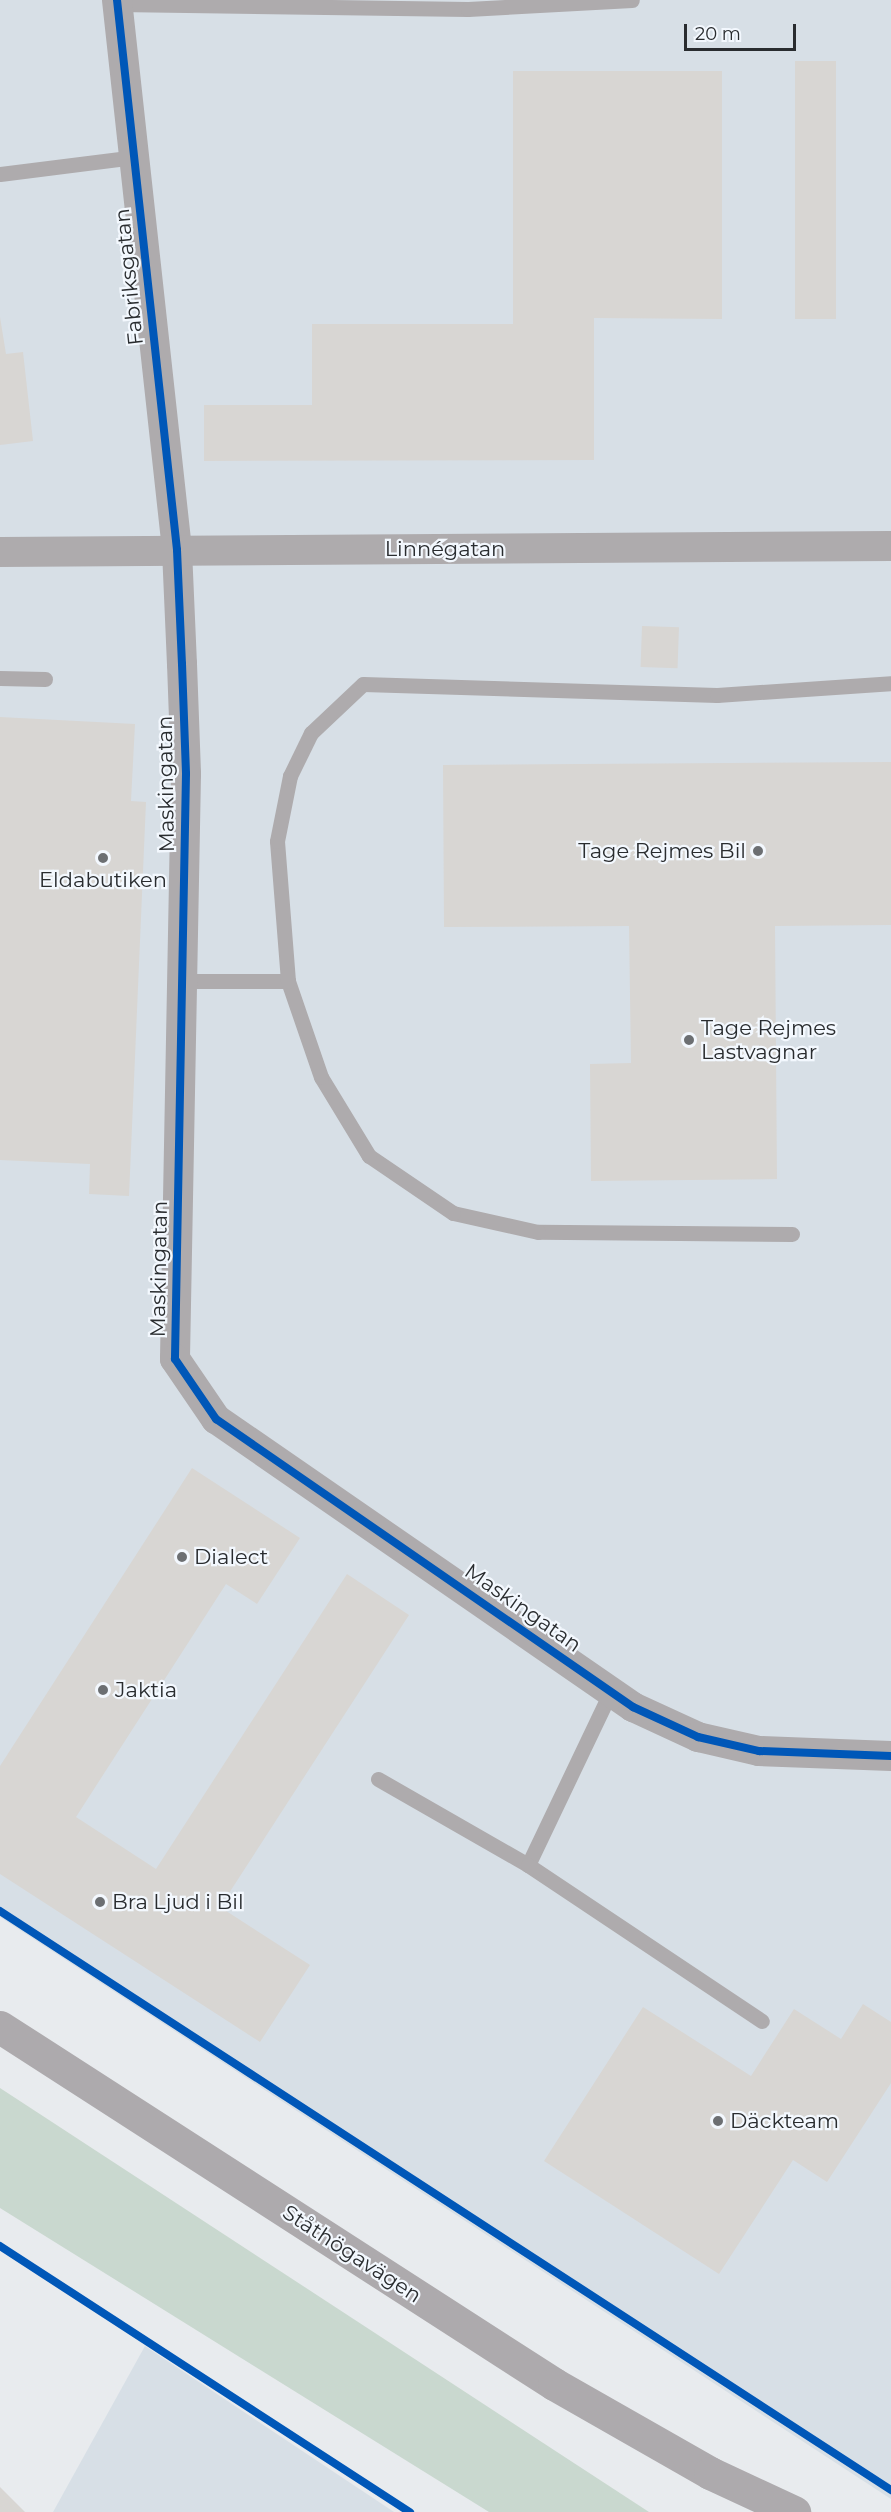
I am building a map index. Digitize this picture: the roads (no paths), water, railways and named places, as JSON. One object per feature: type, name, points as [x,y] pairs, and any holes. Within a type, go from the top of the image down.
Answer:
[{"type":"main road","name":"Ståthögavägen","points":[[0,2026],[554,2384],[710,2473],[794,2512]]},
{"type":"main road","name":"Ståthögavägen","points":[[710,2473],[761,2512]]},
{"type":"street","name":"Fabriksgatan","points":[[117,2],[177,550]]},
{"type":"street","name":"Linnégatan","points":[[0,552],[891,546]]},
{"type":"street","name":"Maskingatan","points":[[177,550],[186,774],[184,981],[175,1359],[216,1419],[633,1707],[698,1737],[759,1751],[891,1756]]},
{"type":"lane","points":[[117,2],[468,9],[632,0]]},
{"type":"lane","points":[[0,174],[134,157]]},
{"type":"lane","points":[[0,678],[45,680]]},
{"type":"lane","points":[[792,1234],[538,1232],[453,1213],[369,1156],[321,1077],[288,981],[277,842],[290,776],[310,733],[363,684],[717,695],[891,683]]},
{"type":"lane","points":[[184,981],[288,981]]},
{"type":"lane","points":[[528,1866],[611,1691]]},
{"type":"lane","points":[[378,1779],[528,1866],[762,2021]]},
{"type":"place","name":"Tage Rejmes Bil","points":[[758,851]]},
{"type":"place","name":"Eldabutiken","points":[[103,858]]},
{"type":"place","name":"Tage Rejmes Lastvagnar","points":[[689,1040]]},
{"type":"place","name":"Dialect","points":[[182,1557]]},
{"type":"place","name":"Jaktia","points":[[103,1690]]},
{"type":"place","name":"Bra Ljud i Bil","points":[[100,1902]]},
{"type":"place","name":"Däckteam","points":[[718,2121]]}]
